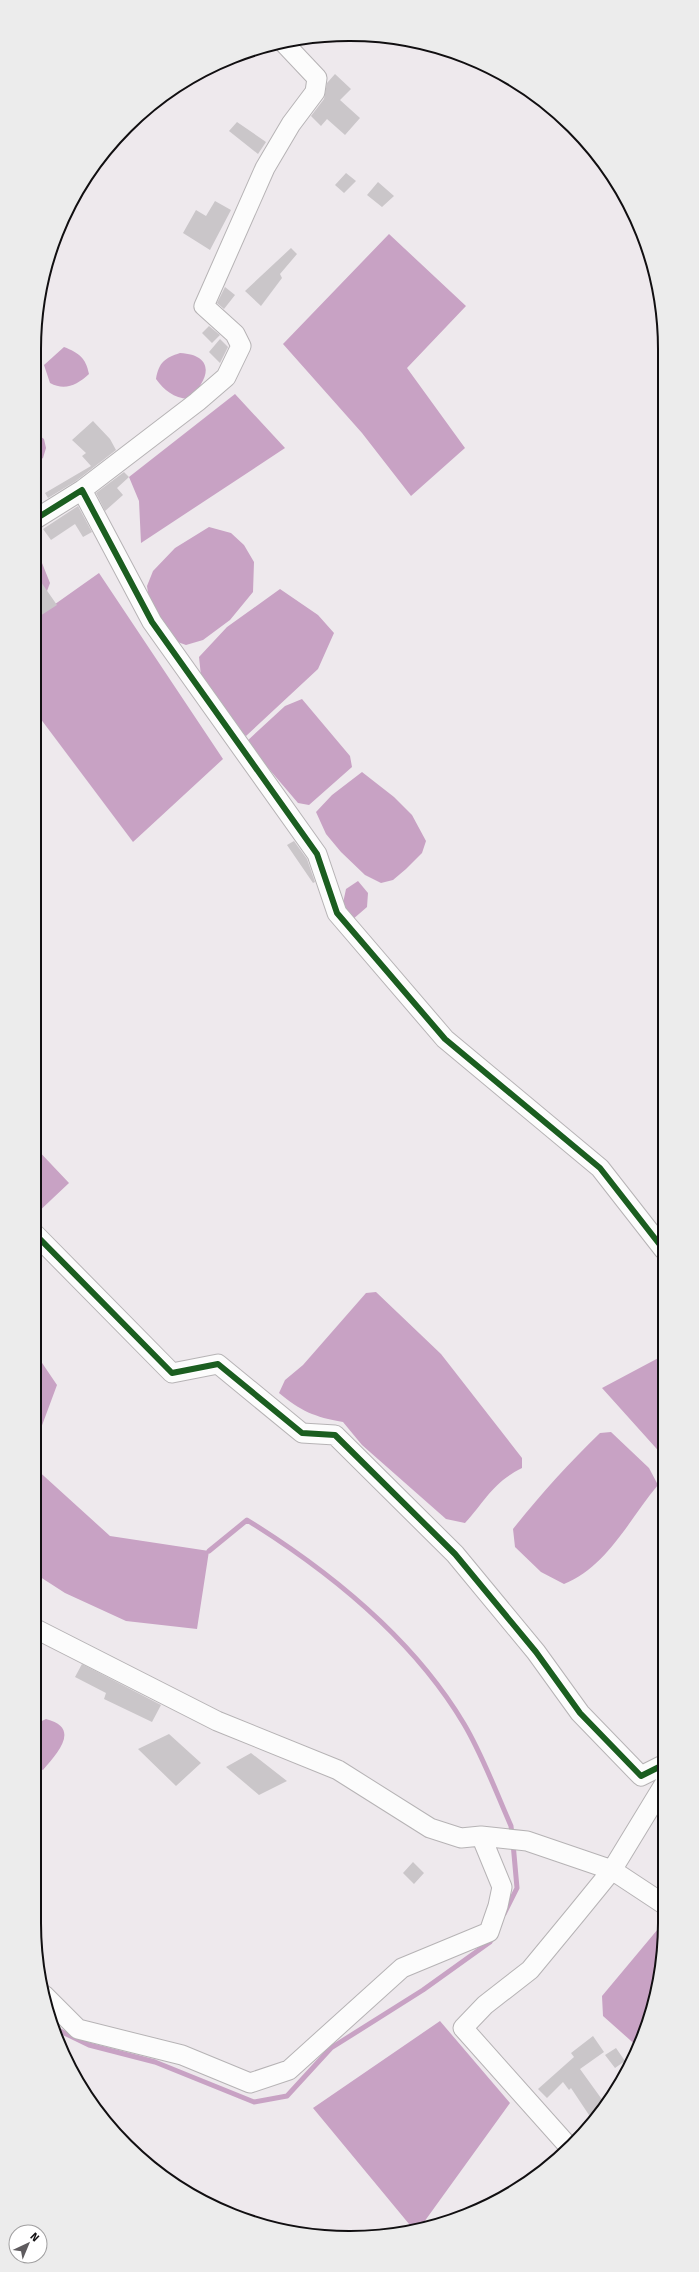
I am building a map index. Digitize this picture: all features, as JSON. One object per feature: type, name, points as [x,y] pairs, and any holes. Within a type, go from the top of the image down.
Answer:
[{"type":"street","points":[[41,516],[82,490],[197,402],[226,377],[241,346],[235,334],[204,306],[265,168],[291,124],[316,92],[317,78],[288,47]]},
{"type":"street","points":[[82,490],[152,622],[317,854],[337,913],[446,1039],[600,1168],[658,1229]]},
{"type":"street","points":[[41,1240],[172,1373],[218,1364],[302,1433],[335,1435],[455,1554],[536,1652],[580,1713],[641,1776],[658,1768]]},
{"type":"street","points":[[41,1632],[217,1721],[338,1770],[430,1828],[461,1838],[481,1836],[527,1841],[612,1870],[658,1900]]},
{"type":"street","points":[[566,2143],[463,2028],[485,2005],[530,1970],[612,1870],[658,1794]]},
{"type":"street","points":[[52,2003],[78,2029],[182,2055],[250,2083],[289,2070],[402,1968],[489,1932],[498,1906],[502,1887],[481,1836]]},
{"type":"shaded area","points":[[389,234],[466,306],[407,368],[465,448],[411,496],[362,433],[283,344]]},
{"type":"shaded area","points":[[64,347],[78,354],[84,360],[89,374],[71,386],[61,387],[50,383],[44,365]]},
{"type":"shaded area","points":[[180,353],[200,358],[204,363],[206,370],[205,377],[201,384],[188,399],[178,397],[170,393],[162,387],[156,379],[161,365],[170,357]]},
{"type":"shaded area","points":[[235,394],[285,448],[141,543],[139,501],[129,477]]},
{"type":"shaded area","points":[[41,437],[44,439],[46,448],[43,458],[41,459]]},
{"type":"shaded area","points":[[209,527],[231,533],[244,545],[254,562],[253,592],[230,620],[203,640],[186,645],[172,640],[150,607],[147,586],[153,571],[175,548]]},
{"type":"shaded area","points":[[41,560],[50,583],[47,591],[41,593]]},
{"type":"shaded area","points":[[99,573],[223,759],[133,842],[41,719],[41,614]]},
{"type":"shaded area","points":[[280,589],[318,615],[334,633],[318,669],[246,736],[232,724],[201,676],[199,657],[227,627]]},
{"type":"shaded area","points":[[302,699],[350,756],[352,767],[309,805],[298,803],[246,742],[285,706]]},
{"type":"shaded area","points":[[362,772],[394,797],[412,815],[426,841],[422,853],[406,869],[393,880],[381,883],[365,875],[341,852],[326,834],[316,812],[332,795]]},
{"type":"shaded area","points":[[358,881],[368,893],[367,907],[352,920],[344,913],[343,903],[346,889]]},
{"type":"shaded area","points":[[41,1153],[69,1183],[41,1209]]},
{"type":"shaded area","points":[[376,1292],[441,1354],[522,1458],[522,1468],[496,1486],[465,1523],[446,1519],[362,1445],[343,1422],[324,1418],[301,1409],[279,1393],[285,1380],[303,1365],[366,1293]]},
{"type":"shaded area","points":[[658,1358],[658,1450],[602,1388]]},
{"type":"shaded area","points":[[41,1361],[57,1385],[41,1428]]},
{"type":"shaded area","points":[[611,1432],[649,1468],[658,1485],[605,1554],[593,1566],[564,1584],[541,1572],[515,1547],[513,1529],[588,1444],[600,1433]]},
{"type":"shaded area","points":[[41,1473],[110,1536],[209,1551],[197,1629],[126,1621],[65,1593],[41,1578]]},
{"type":"shaded area","points":[[46,1719],[57,1723],[62,1728],[64,1734],[60,1748],[43,1770],[41,1769],[41,1722]]},
{"type":"shaded area","points":[[658,1929],[652,1983],[642,2022],[634,2043],[603,2016],[602,1996]]},
{"type":"shaded area","points":[[440,2021],[510,2103],[425,2221],[410,2225],[313,2108]]},
{"type":"building","points":[[335,74],[351,89],[340,100],[360,118],[345,135],[327,119],[321,126],[311,116],[324,99],[327,83]]},
{"type":"building","points":[[237,122],[266,142],[258,154],[229,131]]},
{"type":"building","points":[[346,173],[356,181],[344,193],[335,185]]},
{"type":"building","points":[[378,182],[394,196],[382,207],[367,195]]},
{"type":"building","points":[[215,201],[231,210],[210,250],[183,233],[196,210],[206,216]]},
{"type":"building","points":[[291,248],[297,254],[280,274],[282,278],[261,306],[245,291]]},
{"type":"building","points":[[225,287],[235,295],[224,309],[217,303]]},
{"type":"building","points":[[209,326],[220,335],[212,343],[202,333]]},
{"type":"building","points":[[220,339],[228,347],[220,363],[209,352]]},
{"type":"building","points":[[93,421],[110,439],[116,450],[76,481],[48,498],[45,493],[91,466],[82,456],[86,453],[72,440]]},
{"type":"building","points":[[124,472],[129,477],[117,488],[123,495],[105,511],[96,493]]},
{"type":"building","points":[[78,506],[92,532],[83,537],[75,524],[51,540],[43,529]]},
{"type":"building","points":[[41,582],[57,605],[41,615]]},
{"type":"building","points":[[294,841],[307,859],[315,882],[313,883],[287,845]]},
{"type":"building","points":[[82,1664],[161,1705],[152,1722],[104,1699],[106,1693],[75,1677]]},
{"type":"building","points":[[169,1734],[201,1763],[176,1786],[138,1749]]},
{"type":"building","points":[[251,1753],[287,1781],[259,1795],[226,1767]]},
{"type":"building","points":[[413,1862],[424,1873],[414,1884],[403,1873]]},
{"type":"building","points":[[593,2036],[604,2052],[580,2069],[602,2099],[589,2116],[571,2088],[569,2090],[563,2082],[547,2098],[538,2089],[574,2057],[571,2053]]},
{"type":"building","points":[[616,2048],[625,2061],[615,2068],[605,2055]]},
{"type":"waterway","points":[[209,1551],[247,1520],[278,1540],[339,1585],[368,1610],[421,1664],[444,1693],[464,1724],[489,1774],[511,1826],[512,1835]]},
{"type":"waterway","points":[[504,1914],[517,1888],[513,1843]]},
{"type":"waterway","points":[[60,2031],[89,2045],[155,2062],[254,2102],[287,2096],[331,2048],[423,1990],[490,1942],[493,1937]]},
{"type":"cycle path","points":[[41,516],[82,490],[152,622],[317,854],[337,913],[445,1039],[600,1168],[658,1242]]},
{"type":"cycle path","points":[[41,1240],[172,1373],[218,1364],[302,1433],[335,1435],[455,1554],[536,1652],[580,1713],[641,1776],[658,1768]]}]
